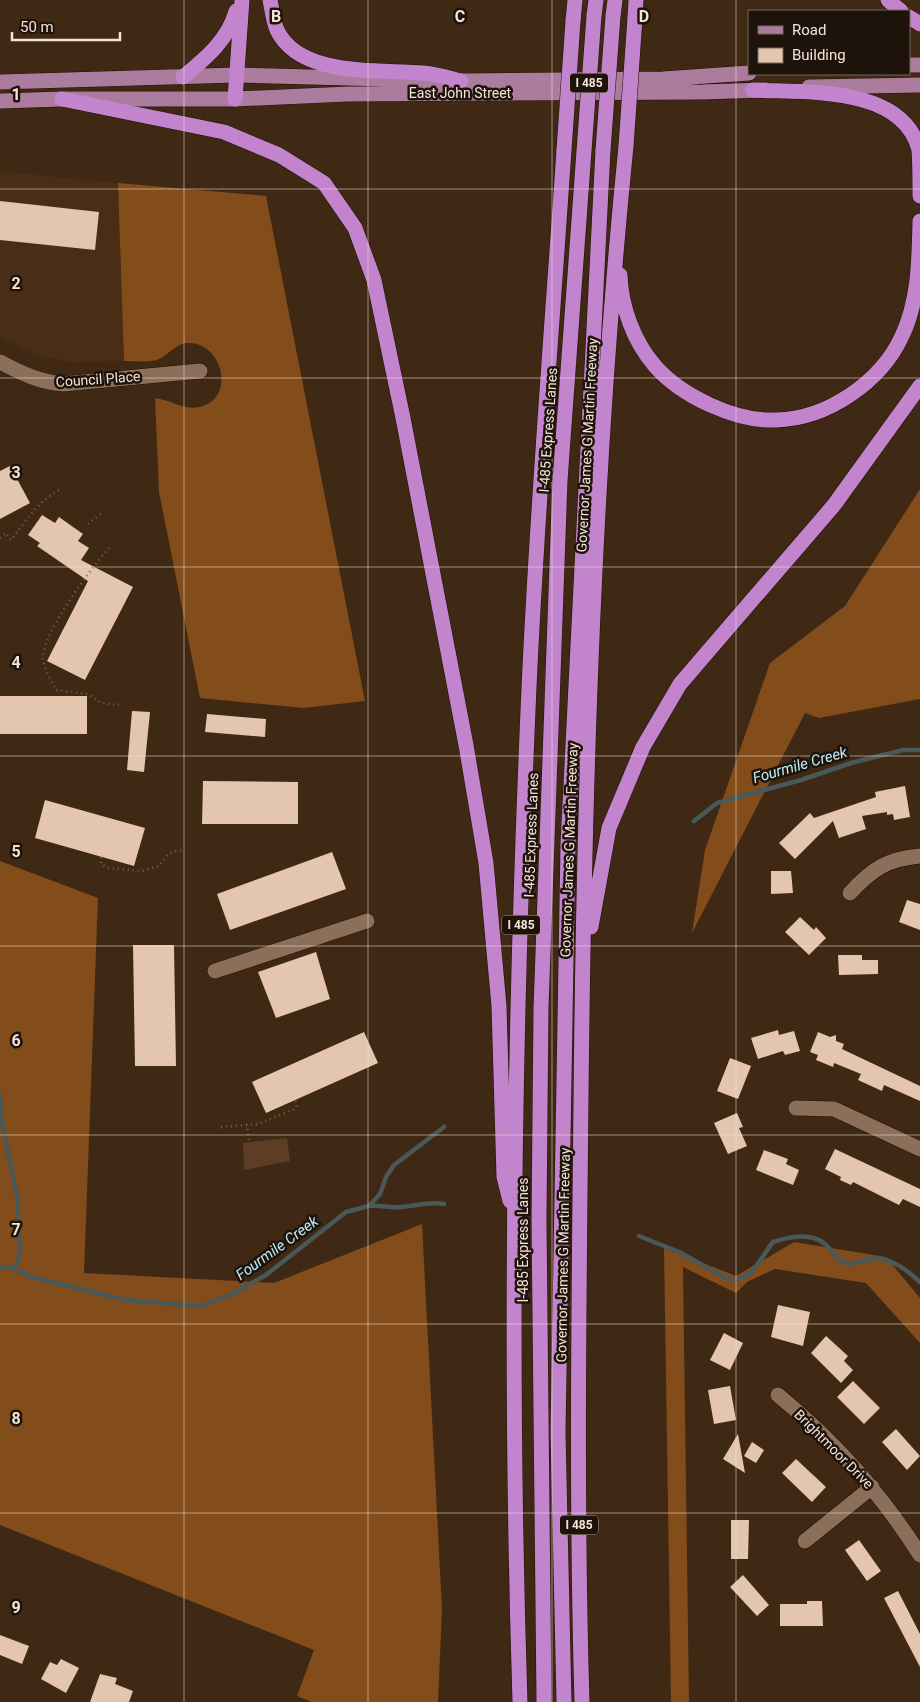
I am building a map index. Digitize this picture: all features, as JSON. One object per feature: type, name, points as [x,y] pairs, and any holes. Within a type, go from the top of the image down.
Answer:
[{"type":"highway","points":[[235,99],[241,0]]},
{"type":"highway","points":[[183,77],[221,42],[232,24],[241,0]]},
{"type":"highway","points":[[270,0],[277,30],[292,48],[307,59],[342,68],[426,74],[461,81]]},
{"type":"highway","name":"I 485","points":[[520,1702],[513,1363],[515,1218],[530,683],[575,0]]},
{"type":"highway","name":"I-485 Express Lanes","points":[[544,1702],[539,1220],[541,1008],[560,481],[596,0]]},
{"type":"highway","name":"I 485","points":[[564,1702],[558,1432],[567,873],[603,150],[615,0]]},
{"type":"highway","name":"Governor James G Martin Freeway","points":[[582,1702],[578,1410],[582,998],[590,667],[619,215],[626,146],[636,0]]},
{"type":"highway","points":[[888,0],[900,10]]},
{"type":"highway","points":[[753,90],[839,95],[884,107],[911,132],[920,150],[920,196]]},
{"type":"highway","points":[[62,99],[224,132],[279,155],[324,183],[355,228],[374,280],[403,418],[464,736],[486,863],[499,1006],[504,1177],[515,1218]]},
{"type":"highway","points":[[619,215],[622,293],[638,342],[655,366],[676,384],[724,411],[748,418],[777,420],[817,412],[855,392],[885,365],[902,337],[914,305],[920,221]]},
{"type":"highway","points":[[582,998],[597,887],[608,828],[644,747],[680,684],[834,505],[920,386]]},
{"type":"main road","name":"East John Street","points":[[0,82],[236,75],[461,81],[662,79],[748,74]]},
{"type":"main road","name":"East John Street","points":[[0,101],[235,99],[348,94],[753,90],[852,85],[920,85]]},
{"type":"street","name":"Council Place","points":[[0,362],[22,374],[44,382],[63,384],[200,371]]},
{"type":"street","points":[[850,892],[863,878],[882,865],[900,858],[920,856]]},
{"type":"street","points":[[215,971],[367,921]]},
{"type":"street","points":[[796,1108],[834,1110],[920,1149]]},
{"type":"street","name":"Brightmoor Drive","points":[[778,1395],[804,1417],[860,1472],[920,1554]]},
{"type":"street","points":[[805,1541],[872,1487]]},
{"type":"path","points":[[0,538],[6,534],[11,540],[40,504],[50,494],[61,489]]},
{"type":"path","points":[[88,524],[103,512]]},
{"type":"path","points":[[109,548],[89,570],[68,602],[43,649],[43,662],[56,690],[88,694],[101,703],[119,706]]},
{"type":"path","points":[[101,857],[101,864],[107,868],[142,871],[159,866],[169,853],[185,849]]},
{"type":"path","points":[[221,1127],[258,1124],[295,1109],[297,1105],[295,1100]]},
{"type":"path","points":[[247,1124],[249,1142]]},
{"type":"shaded area","points":[[0,171],[118,183],[124,361],[69,362],[38,356],[0,337]]},
{"type":"shaded area","points":[[118,183],[266,196],[365,701],[304,708],[200,698],[159,492],[155,398],[190,408],[203,406],[213,400],[219,391],[222,381],[216,360],[209,351],[200,345],[184,343],[155,360],[124,361]]},
{"type":"shaded area","points":[[920,489],[920,699],[819,718],[805,713],[692,933],[705,850],[770,663],[845,606]]},
{"type":"shaded area","points":[[0,861],[98,898],[84,1273],[274,1283],[422,1224],[442,1609],[438,1702],[312,1702],[297,1696],[314,1650],[0,1525]]},
{"type":"shaded area","points":[[287,1138],[290,1161],[244,1170],[243,1143]]},
{"type":"shaded area","points":[[794,1242],[886,1257],[920,1298],[920,1343],[866,1283],[775,1269],[747,1282],[736,1293],[683,1267],[689,1702],[671,1702],[664,1248],[736,1276]]},
{"type":"building","points":[[0,201],[99,212],[95,250],[0,240]]},
{"type":"building","points":[[10,466],[30,503],[0,519],[0,471]]},
{"type":"building","points":[[42,515],[55,523],[59,517],[83,534],[78,541],[89,548],[81,560],[133,587],[85,680],[47,661],[88,581],[37,546],[40,543],[28,535]]},
{"type":"building","points":[[0,696],[87,696],[87,734],[0,734]]},
{"type":"building","points":[[132,711],[150,712],[144,772],[127,770]]},
{"type":"building","points":[[207,714],[266,719],[265,737],[205,732]]},
{"type":"building","points":[[203,781],[298,782],[298,824],[202,824]]},
{"type":"building","points":[[905,786],[910,817],[894,820],[893,814],[887,815],[887,812],[862,816],[866,829],[839,838],[833,821],[795,859],[779,843],[810,813],[814,818],[876,797],[875,792]]},
{"type":"building","points":[[45,800],[145,828],[134,866],[35,838]]},
{"type":"building","points":[[332,852],[346,889],[230,930],[217,894]]},
{"type":"building","points":[[771,871],[791,871],[793,893],[771,894]]},
{"type":"building","points":[[907,900],[920,904],[920,930],[899,922]]},
{"type":"building","points":[[800,917],[814,930],[816,927],[826,938],[809,955],[785,932]]},
{"type":"building","points":[[133,945],[174,945],[176,1066],[135,1066]]},
{"type":"building","points":[[316,952],[330,999],[276,1018],[258,972]]},
{"type":"building","points":[[838,955],[862,955],[862,960],[878,960],[878,974],[839,975]]},
{"type":"building","points":[[778,1030],[779,1035],[794,1031],[800,1051],[785,1055],[783,1051],[758,1059],[751,1038]]},
{"type":"building","points":[[364,1032],[378,1063],[266,1113],[252,1082]]},
{"type":"building","points":[[818,1032],[830,1037],[836,1035],[836,1041],[844,1044],[842,1049],[920,1086],[920,1101],[884,1085],[882,1091],[858,1080],[861,1074],[834,1063],[833,1067],[816,1060],[818,1055],[810,1052]]},
{"type":"building","points":[[730,1058],[751,1066],[738,1099],[717,1091]]},
{"type":"building","points":[[737,1113],[743,1127],[739,1128],[747,1146],[728,1154],[714,1123]]},
{"type":"building","points":[[835,1149],[920,1189],[920,1207],[903,1199],[899,1205],[853,1182],[851,1185],[840,1180],[841,1177],[825,1169]]},
{"type":"building","points":[[764,1150],[788,1159],[786,1164],[799,1170],[793,1185],[756,1170]]},
{"type":"building","points":[[778,1305],[810,1312],[803,1346],[771,1337]]},
{"type":"building","points":[[724,1333],[743,1343],[730,1370],[710,1360]]},
{"type":"building","points":[[826,1336],[848,1356],[844,1361],[853,1370],[841,1383],[811,1353]]},
{"type":"building","points":[[853,1381],[880,1408],[864,1424],[837,1397]]},
{"type":"building","points":[[730,1386],[736,1420],[714,1424],[708,1390]]},
{"type":"building","points":[[896,1429],[920,1456],[907,1470],[882,1442]]},
{"type":"building","points":[[738,1434],[745,1473],[723,1459]]},
{"type":"building","points":[[752,1442],[764,1450],[756,1463],[744,1456]]},
{"type":"building","points":[[796,1459],[826,1487],[812,1502],[782,1473]]},
{"type":"building","points":[[731,1520],[749,1520],[748,1559],[731,1559]]},
{"type":"building","points":[[859,1540],[881,1571],[867,1581],[845,1550]]},
{"type":"building","points":[[743,1575],[769,1605],[757,1616],[730,1587]]},
{"type":"building","points":[[898,1591],[920,1634],[920,1667],[884,1598]]},
{"type":"building","points":[[807,1601],[822,1601],[823,1626],[780,1626],[780,1604],[807,1604]]},
{"type":"building","points":[[0,1635],[29,1646],[22,1664],[0,1655]]},
{"type":"building","points":[[61,1659],[79,1668],[66,1693],[41,1679],[50,1662],[57,1665]]},
{"type":"building","points":[[100,1674],[117,1678],[115,1684],[133,1691],[129,1702],[90,1702]]},
{"type":"waterway","name":"Fourmile Creek","points":[[694,821],[717,803],[801,780],[851,763],[903,750],[920,750]]},
{"type":"waterway","points":[[0,1094],[1,1118],[18,1201],[17,1225],[20,1246],[19,1259],[13,1268]]},
{"type":"waterway","name":"Fourmile Creek","points":[[0,1267],[13,1268],[31,1277],[126,1300],[201,1306],[232,1294],[266,1275],[346,1212],[369,1206],[380,1194],[386,1177],[394,1165],[444,1127]]},
{"type":"waterway","points":[[369,1206],[397,1207],[428,1203],[444,1204]]},
{"type":"waterway","points":[[639,1236],[679,1252],[728,1279],[736,1279],[749,1273],[755,1268],[773,1242],[785,1238],[806,1237],[824,1243],[843,1262],[853,1263],[877,1258],[884,1259],[897,1264],[920,1282]]}]
